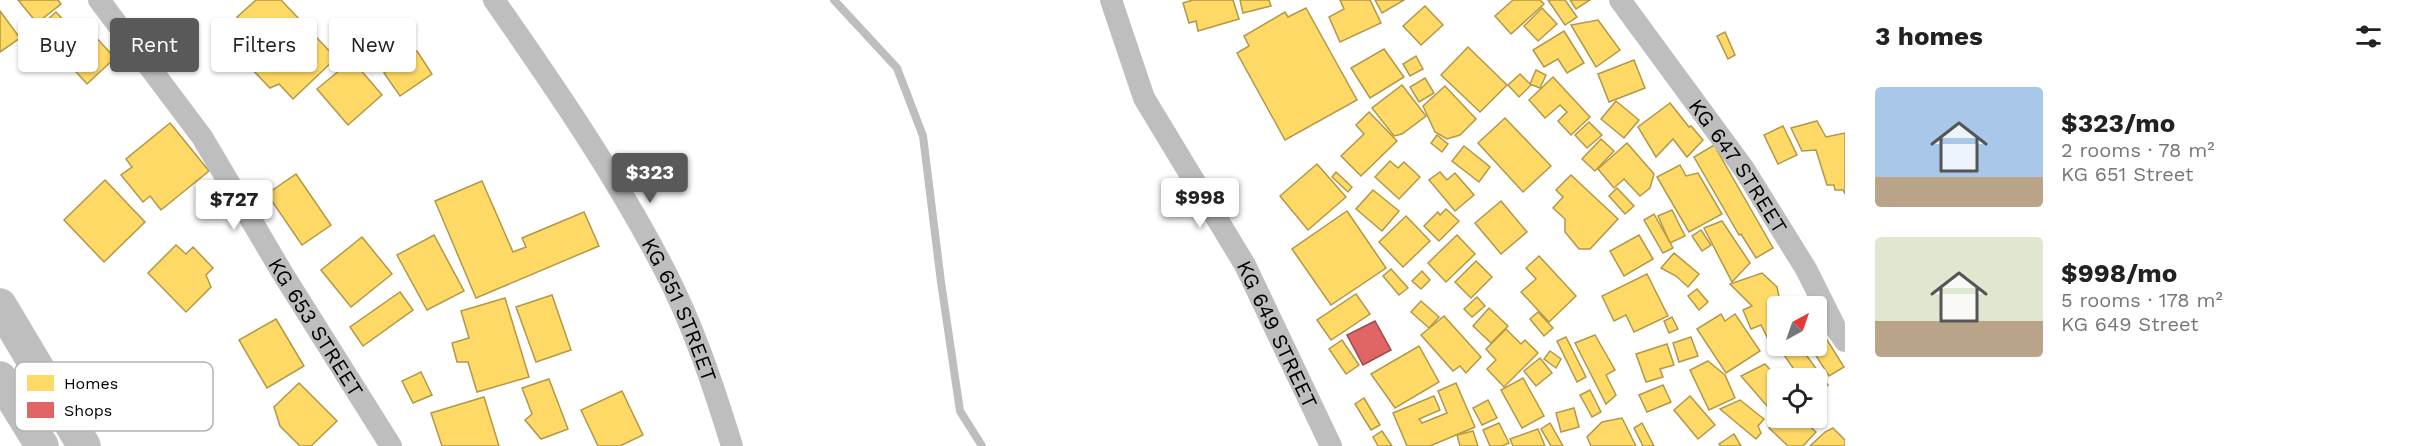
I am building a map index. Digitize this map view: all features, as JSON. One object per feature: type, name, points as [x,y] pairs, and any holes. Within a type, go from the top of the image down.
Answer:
[{"type":"main road","points":[[0,305],[34,362]]},
{"type":"main road","points":[[0,378],[15,402]]},
{"type":"main road","points":[[33,431],[42,446]]},
{"type":"main road","points":[[75,431],[84,446]]},
{"type":"street","name":"KG 653 STREET","points":[[99,0],[202,137],[283,274],[391,446]]},
{"type":"street","name":"KG 651 STREET","points":[[494,0],[564,101],[663,267],[712,381],[732,446]]},
{"type":"street","name":"KG 649 STREET","points":[[1111,0],[1144,98],[1245,265],[1330,446]]},
{"type":"street","name":"KG 647 STREET","points":[[1620,0],[1744,169],[1806,269],[1834,327],[1845,340]]},
{"type":"building: Homes","points":[[18,0],[58,0],[61,4],[43,18],[33,18]]},
{"type":"building: Homes","points":[[256,0],[281,0],[298,18],[238,18]]},
{"type":"building: Homes","points":[[1193,0],[1233,0],[1239,19],[1198,31],[1196,21],[1189,23],[1183,3]]},
{"type":"building: Homes","points":[[1240,0],[1269,0],[1271,6],[1243,13]]},
{"type":"building: Homes","points":[[1340,0],[1370,0],[1381,23],[1340,42],[1329,17],[1344,9]]},
{"type":"building: Homes","points":[[1375,0],[1404,0],[1382,13]]},
{"type":"building: Homes","points":[[1513,0],[1540,0],[1544,4],[1511,34],[1495,16]]},
{"type":"building: Homes","points":[[1548,0],[1565,0],[1577,17],[1565,25]]},
{"type":"building: Homes","points":[[1570,0],[1590,0],[1576,9]]},
{"type":"building: Homes","points":[[1425,6],[1443,25],[1421,45],[1403,26]]},
{"type":"building: Homes","points":[[1306,8],[1357,100],[1285,140],[1237,53],[1249,46],[1244,36],[1285,12],[1288,17]]},
{"type":"building: Homes","points":[[1542,8],[1557,24],[1538,41],[1524,26]]},
{"type":"building: Homes","points":[[0,11],[18,35],[18,39],[0,52]]},
{"type":"building: Homes","points":[[56,12],[62,18],[49,18]]},
{"type":"building: Homes","points":[[1598,20],[1620,50],[1596,67],[1571,25]]},
{"type":"building: Homes","points":[[1564,31],[1584,63],[1567,73],[1558,59],[1544,67],[1533,50]]},
{"type":"building: Homes","points":[[1725,32],[1735,55],[1728,59],[1717,36]]},
{"type":"building: Homes","points":[[317,38],[329,51],[329,65],[293,99],[279,84],[270,88],[255,72],[317,72]]},
{"type":"building: Homes","points":[[98,40],[110,53],[110,63],[87,84],[76,72],[98,72]]},
{"type":"building: Homes","points":[[1468,47],[1507,85],[1480,112],[1441,75]]},
{"type":"building: Homes","points":[[1384,49],[1404,77],[1370,98],[1351,68]]},
{"type":"building: Homes","points":[[416,52],[432,74],[400,96],[384,73],[416,72]]},
{"type":"building: Homes","points":[[1416,56],[1423,69],[1410,76],[1403,64]]},
{"type":"building: Homes","points":[[1634,60],[1645,88],[1609,102],[1598,74]]},
{"type":"building: Homes","points":[[1536,70],[1546,75],[1540,88],[1530,84]]},
{"type":"building: Homes","points":[[338,72],[362,72],[382,95],[348,125],[317,89]]},
{"type":"building: Homes","points":[[1520,74],[1531,85],[1519,97],[1508,85]]},
{"type":"building: Homes","points":[[1553,77],[1590,117],[1571,135],[1558,121],[1567,112],[1560,105],[1545,118],[1529,100]]},
{"type":"building: Homes","points":[[1425,78],[1434,93],[1419,102],[1410,87]]},
{"type":"building: Homes","points":[[1402,85],[1426,116],[1402,134],[1394,136],[1372,108]]},
{"type":"building: Homes","points":[[1445,86],[1476,119],[1460,135],[1447,139],[1435,132],[1423,106]]},
{"type":"building: Homes","points":[[1616,101],[1639,120],[1624,138],[1601,119]]},
{"type":"building: Homes","points":[[1670,103],[1703,140],[1687,157],[1673,139],[1656,157],[1638,127]]},
{"type":"building: Homes","points":[[1369,112],[1397,141],[1361,176],[1341,156],[1364,134],[1356,125]]},
{"type":"building: Homes","points":[[1505,118],[1551,166],[1523,192],[1478,143]]},
{"type":"building: Homes","points":[[1817,121],[1826,137],[1845,133],[1845,194],[1843,190],[1835,190],[1834,185],[1827,185],[1816,150],[1802,151],[1791,128]]},
{"type":"building: Homes","points":[[1589,122],[1602,135],[1587,148],[1575,135]]},
{"type":"building: Homes","points":[[170,123],[209,171],[161,210],[150,196],[143,202],[121,175],[132,167],[126,159]]},
{"type":"building: Homes","points":[[1783,126],[1797,155],[1778,164],[1764,135]]},
{"type":"building: Homes","points":[[1437,135],[1448,144],[1442,152],[1431,143]]},
{"type":"building: Homes","points":[[1601,139],[1614,151],[1595,171],[1582,159]]},
{"type":"building: Homes","points":[[1627,143],[1654,174],[1650,188],[1640,196],[1624,179],[1614,188],[1598,169]]},
{"type":"building: Homes","points":[[1714,145],[1773,248],[1756,258],[1741,234],[1739,235],[1694,157]]},
{"type":"building: Homes","points":[[1464,146],[1490,167],[1479,182],[1452,161]]},
{"type":"building: Homes","points":[[1390,161],[1398,168],[1404,162],[1420,177],[1399,199],[1375,177]]},
{"type":"building: Homes","points":[[1317,164],[1346,197],[1308,230],[1280,196]]},
{"type":"building: Homes","points":[[1680,165],[1686,176],[1698,173],[1722,214],[1689,232],[1657,177]]},
{"type":"building: Homes","points":[[1336,172],[1352,187],[1348,192],[1332,177]]},
{"type":"building: Homes","points":[[1440,172],[1447,180],[1455,173],[1474,195],[1455,211],[1429,180]]},
{"type":"building: Homes","points":[[296,174],[331,225],[302,245],[267,194]]},
{"type":"building: Homes","points":[[1571,175],[1618,219],[1590,249],[1579,249],[1565,232],[1565,219],[1553,208],[1563,197],[1556,190]]},
{"type":"building: Homes","points":[[105,180],[145,222],[104,262],[64,220]]},
{"type":"building: Homes","points":[[482,181],[513,252],[526,247],[522,238],[584,212],[599,246],[476,298],[435,201]]},
{"type":"building: Homes","points":[[1617,188],[1634,206],[1625,214],[1609,196]]},
{"type":"building: Homes","points":[[1373,190],[1399,211],[1382,231],[1356,209]]},
{"type":"building: Homes","points":[[1501,201],[1527,232],[1501,254],[1475,223]]},
{"type":"building: Homes","points":[[1446,209],[1459,221],[1439,241],[1424,226],[1438,212],[1440,215]]},
{"type":"building: Homes","points":[[1672,210],[1685,236],[1670,243],[1658,216]]},
{"type":"building: Homes","points":[[1347,211],[1386,268],[1331,305],[1292,249]]},
{"type":"building: Homes","points":[[1654,214],[1673,248],[1663,253],[1644,220]]},
{"type":"building: Homes","points":[[1406,216],[1430,241],[1403,267],[1379,242]]},
{"type":"building: Homes","points":[[1722,221],[1750,263],[1732,282],[1704,228]]},
{"type":"building: Homes","points":[[1701,230],[1711,245],[1702,251],[1692,236]]},
{"type":"building: Homes","points":[[434,235],[464,291],[427,310],[397,255]]},
{"type":"building: Homes","points":[[1457,235],[1475,254],[1446,282],[1428,263]]},
{"type":"building: Homes","points":[[1639,235],[1653,259],[1624,276],[1610,251]]},
{"type":"building: Homes","points":[[362,237],[392,274],[351,307],[321,270]]},
{"type":"building: Homes","points":[[176,245],[186,254],[193,247],[213,268],[206,275],[211,287],[186,312],[148,273]]},
{"type":"building: Homes","points":[[1674,253],[1699,274],[1688,287],[1676,276],[1661,268]]},
{"type":"building: Homes","points":[[1539,256],[1576,296],[1549,322],[1521,292],[1536,279],[1526,268]]},
{"type":"building: Homes","points":[[1476,261],[1492,277],[1471,298],[1455,282]]},
{"type":"building: Homes","points":[[1391,269],[1408,288],[1399,295],[1383,276]]},
{"type":"building: Homes","points":[[1422,271],[1430,280],[1421,289],[1412,281]]},
{"type":"building: Homes","points":[[1762,273],[1777,287],[1779,296],[1767,296],[1767,337],[1761,325],[1751,329],[1743,310],[1752,306],[1730,284]]},
{"type":"building: Homes","points":[[1647,274],[1668,316],[1634,332],[1626,315],[1614,321],[1602,296]]},
{"type":"building: Homes","points":[[1697,289],[1708,302],[1699,310],[1688,296]]},
{"type":"building: Homes","points":[[400,292],[413,310],[363,346],[350,327]]},
{"type":"building: Homes","points":[[1356,294],[1370,314],[1331,340],[1317,320]]},
{"type":"building: Homes","points":[[552,295],[571,350],[536,362],[516,307]]},
{"type":"building: Homes","points":[[1477,297],[1485,306],[1472,317],[1464,309]]},
{"type":"building: Homes","points":[[505,298],[529,377],[477,392],[468,362],[457,362],[452,343],[469,338],[461,311]]},
{"type":"building: Homes","points":[[1421,301],[1439,317],[1429,328],[1411,312]]},
{"type":"building: Homes","points":[[1489,308],[1508,326],[1491,343],[1473,326]]},
{"type":"building: Homes","points":[[1538,312],[1553,328],[1544,336],[1530,319]]},
{"type":"building: Homes","points":[[1721,314],[1725,321],[1735,314],[1760,351],[1726,373],[1697,329]]},
{"type":"building: Homes","points":[[1444,316],[1481,357],[1466,373],[1460,366],[1453,371],[1421,335]]},
{"type":"building: Homes","points":[[1672,317],[1678,329],[1669,333],[1664,321]]},
{"type":"building: Homes","points":[[276,319],[304,366],[267,388],[239,340]]},
{"type":"building: Homes","points":[[1506,329],[1521,344],[1525,340],[1538,353],[1504,387],[1487,369],[1496,360],[1486,349]]},
{"type":"building: Homes","points":[[1595,335],[1615,370],[1606,375],[1616,395],[1606,404],[1575,343]]},
{"type":"building: Homes","points":[[1566,337],[1586,377],[1577,382],[1557,341]]},
{"type":"building: Homes","points":[[1691,337],[1698,356],[1679,362],[1673,343]]},
{"type":"building: Homes","points":[[1342,340],[1359,365],[1346,374],[1329,349]]},
{"type":"building: Homes","points":[[1827,340],[1844,367],[1829,376],[1827,368],[1824,368],[1816,356],[1827,356]]},
{"type":"building: Homes","points":[[1667,344],[1674,365],[1660,369],[1663,377],[1646,382],[1636,354]]},
{"type":"building: Homes","points":[[1419,346],[1439,382],[1395,408],[1371,374]]},
{"type":"building: Homes","points":[[1550,351],[1561,359],[1556,368],[1544,359]]},
{"type":"building: Homes","points":[[1785,356],[1807,356],[1816,368],[1793,368]]},
{"type":"building: Homes","points":[[1540,358],[1552,373],[1536,386],[1524,371]]},
{"type":"building: Homes","points":[[1708,361],[1725,375],[1735,398],[1709,410],[1690,370]]},
{"type":"building: Homes","points":[[1765,364],[1769,368],[1767,406],[1741,376]]},
{"type":"building: Homes","points":[[421,372],[432,395],[413,403],[402,381]]},
{"type":"building: Homes","points":[[1523,378],[1544,416],[1522,428],[1501,390]]},
{"type":"building: Homes","points":[[549,379],[568,429],[541,439],[525,420],[532,414],[522,388]]},
{"type":"building: Homes","points":[[299,383],[337,421],[311,446],[300,446],[280,426],[274,407]]},
{"type":"building: Homes","points":[[1456,383],[1475,427],[1430,446],[1407,446],[1393,413],[1434,396],[1440,410],[1419,419],[1422,423],[1447,413],[1438,391]]},
{"type":"building: Homes","points":[[1663,385],[1671,402],[1647,412],[1639,395]]},
{"type":"building: Homes","points":[[1590,390],[1601,412],[1592,417],[1580,395]]},
{"type":"building: Homes","points":[[622,391],[643,435],[620,446],[598,446],[581,410]]},
{"type":"building: Homes","points":[[1690,396],[1715,425],[1698,439],[1674,410]]},
{"type":"building: Homes","points":[[484,397],[499,446],[442,446],[431,413]]},
{"type":"building: Homes","points":[[1364,398],[1380,425],[1371,430],[1355,404]]},
{"type":"building: Homes","points":[[1488,400],[1497,418],[1482,425],[1473,408]]},
{"type":"building: Homes","points":[[1740,400],[1764,419],[1758,426],[1761,433],[1756,439],[1720,409]]},
{"type":"building: Homes","points":[[1574,408],[1579,427],[1561,432],[1556,413]]},
{"type":"building: Homes","points":[[1622,418],[1636,446],[1591,446],[1587,437],[1602,422]]},
{"type":"building: Homes","points":[[1499,423],[1509,443],[1502,446],[1490,446],[1483,430]]},
{"type":"building: Homes","points":[[1550,423],[1563,446],[1551,446],[1541,429]]},
{"type":"building: Homes","points":[[1642,423],[1654,446],[1643,446],[1634,428]]},
{"type":"building: Homes","points":[[1769,428],[1812,428],[1816,432],[1803,446],[1788,446]]},
{"type":"building: Homes","points":[[1833,428],[1845,440],[1845,446],[1810,446],[1825,432]]},
{"type":"building: Homes","points":[[1538,429],[1545,446],[1513,446],[1510,439]]},
{"type":"building: Homes","points":[[1382,431],[1392,446],[1378,446],[1373,437]]},
{"type":"building: Homes","points":[[1473,431],[1478,446],[1460,446],[1457,435]]},
{"type":"building: Homes","points":[[1734,434],[1741,446],[1721,446],[1719,444]]},
{"type":"building: Shops","points":[[1375,321],[1391,350],[1363,365],[1347,335]]},
{"type":"waterway","points":[[834,0],[897,68],[923,136],[960,411],[982,446]]}]
